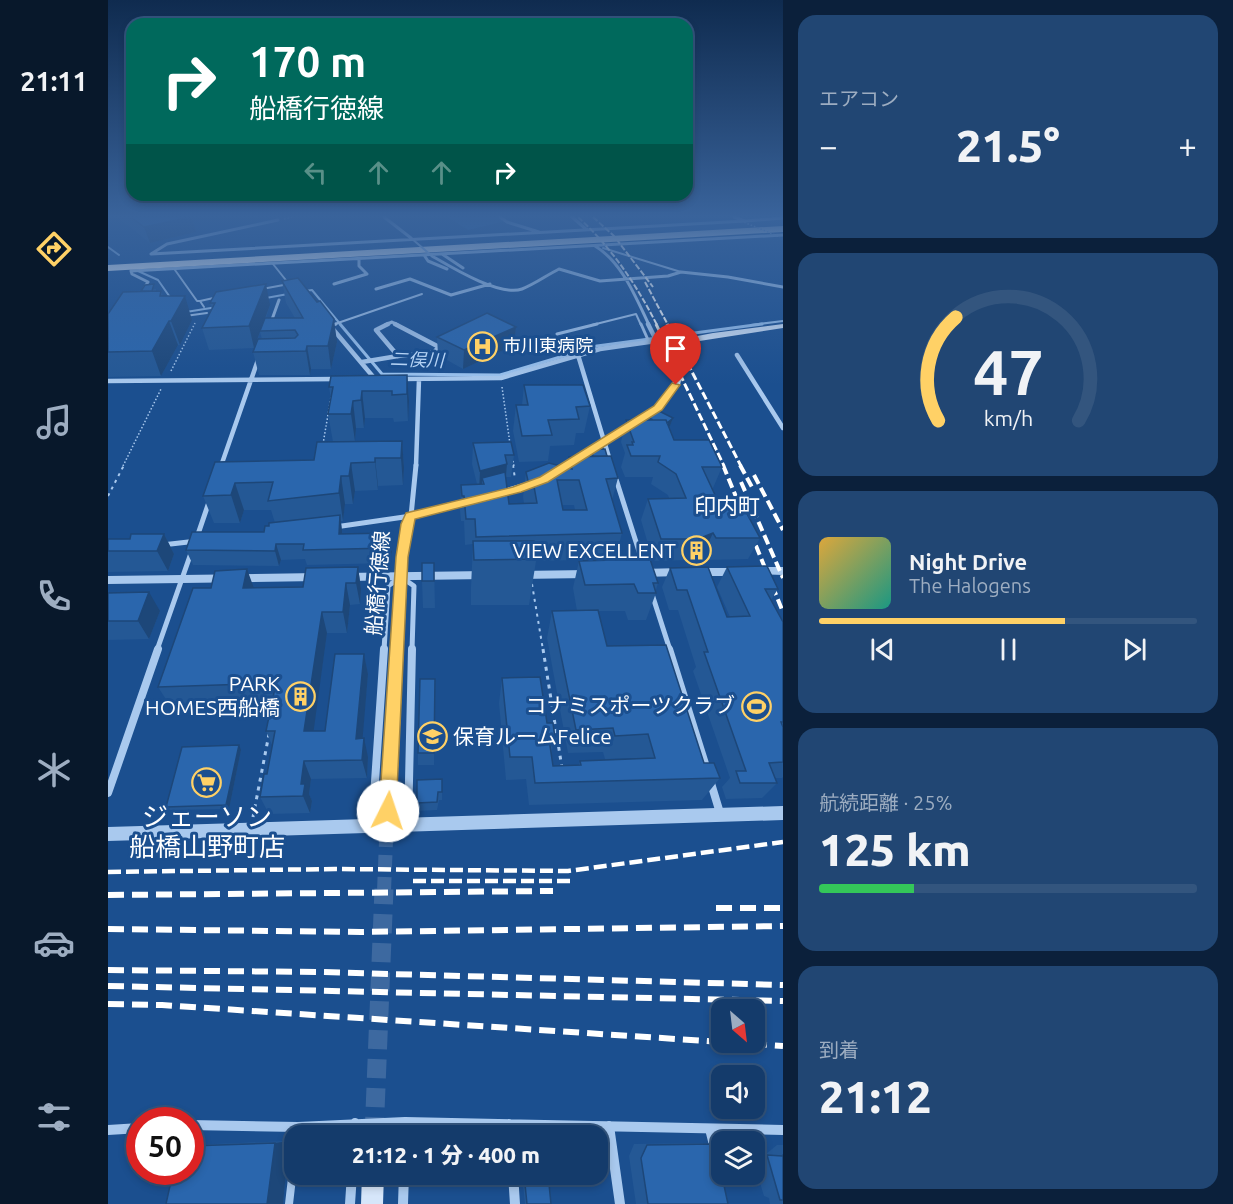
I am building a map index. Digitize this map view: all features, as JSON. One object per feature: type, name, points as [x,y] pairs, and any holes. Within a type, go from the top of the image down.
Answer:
[{"type":"main road","points":[[690,340],[783,326]]},
{"type":"main road","name":"船橋行徳線","points":[[388,811],[401,577],[407,524],[411,516],[517,490],[544,480],[604,443],[663,403],[676,385],[684,351],[690,340]]},
{"type":"main road","points":[[372,1204],[373,1185]]},
{"type":"street","points":[[130,273],[148,282],[141,294]]},
{"type":"street","points":[[334,284],[366,273]]},
{"type":"street","points":[[457,273],[483,284],[490,284]]},
{"type":"street","points":[[468,273],[502,289],[520,290],[551,273]]},
{"type":"street","points":[[474,273],[491,281],[490,284]]},
{"type":"street","points":[[577,273],[596,280],[668,276],[677,273]]},
{"type":"street","points":[[621,273],[657,342]]},
{"type":"street","points":[[692,273],[783,287]]},
{"type":"street","points":[[376,289],[410,279],[451,295],[490,284]]},
{"type":"street","points":[[268,302],[289,298]]},
{"type":"street","points":[[268,329],[279,300]]},
{"type":"street","points":[[207,313],[218,311]]},
{"type":"street","points":[[323,318],[375,379]]},
{"type":"street","points":[[362,362],[434,352],[439,347],[392,322],[376,330],[398,356]]},
{"type":"street","points":[[397,379],[501,378],[600,349],[649,342],[690,340]]},
{"type":"street","points":[[217,477],[262,348]]},
{"type":"street","points":[[578,355],[640,573],[721,815]]},
{"type":"street","points":[[737,355],[783,428]]},
{"type":"street","points":[[108,381],[344,379]]},
{"type":"street","points":[[364,379],[386,379]]},
{"type":"street","points":[[333,527],[411,516],[416,470],[418,379]]},
{"type":"street","points":[[108,793],[214,488]]},
{"type":"street","points":[[152,547],[207,540]]},
{"type":"street","points":[[640,573],[783,571]]},
{"type":"street","points":[[506,575],[600,574]]},
{"type":"street","points":[[108,580],[495,575]]},
{"type":"street","points":[[401,577],[414,586],[408,826]]},
{"type":"street","points":[[372,827],[388,586],[401,577]]},
{"type":"street","points":[[108,834],[783,813]]},
{"type":"street","points":[[340,1125],[405,1122],[444,1125]]},
{"type":"street","points":[[204,1126],[284,1130]]},
{"type":"street","points":[[620,1204],[609,1126],[783,1130]]},
{"type":"street","points":[[108,1130],[126,1129]]},
{"type":"street","points":[[350,1204],[351,1185]]},
{"type":"street","points":[[403,1204],[404,1185]]},
{"type":"street","points":[[514,1185],[515,1204]]},
{"type":"lane","points":[[177,273],[204,307]]},
{"type":"lane","points":[[257,290],[289,284],[280,273]]},
{"type":"lane","points":[[330,326],[422,294]]},
{"type":"lane","points":[[200,301],[223,296]]},
{"type":"lane","points":[[181,316],[207,313]]},
{"type":"lane","points":[[557,334],[636,314],[649,342]]},
{"type":"lane","points":[[258,358],[268,357]]},
{"type":"lane","points":[[710,1129],[711,1134]]},
{"type":"lane","points":[[289,1204],[291,1185]]},
{"type":"path","points":[[108,496],[200,315]]},
{"type":"path","points":[[501,378],[510,445]]},
{"type":"path","points":[[323,448],[333,379]]},
{"type":"path","points":[[512,456],[517,490]]},
{"type":"path","points":[[532,584],[563,776]]},
{"type":"path","points":[[253,819],[270,726]]},
{"type":"building","points":[[298,278],[334,319],[328,346],[307,346],[306,351],[253,352],[258,339],[295,338],[298,335],[295,330],[260,331],[265,318],[303,318],[282,281]]},
{"type":"building","points":[[154,284],[152,291],[141,291],[145,285]]},
{"type":"building","points":[[266,284],[249,326],[202,328],[215,303],[210,303],[216,292]]},
{"type":"building","points":[[161,291],[160,296],[185,296],[152,351],[108,352],[108,314],[123,292]]},
{"type":"building","points":[[487,313],[516,327],[464,350],[437,337]]},
{"type":"building","points":[[407,375],[407,394],[392,395],[392,391],[362,391],[361,400],[353,401],[351,414],[328,414],[333,387],[329,387],[331,376]]},
{"type":"building","points":[[524,385],[583,385],[590,406],[576,407],[579,419],[548,420],[552,435],[522,436],[516,405],[528,405]]},
{"type":"building","points":[[659,411],[673,418],[667,423],[666,420],[649,418]]},
{"type":"building","points":[[626,420],[666,420],[674,440],[709,440],[722,467],[702,467],[716,497],[738,497],[760,538],[716,538],[713,533],[698,539],[661,539],[648,499],[686,498],[676,474],[658,462],[660,456],[631,456],[627,445],[633,445],[632,442],[634,442]]},
{"type":"building","points":[[402,441],[401,458],[375,458],[375,462],[351,463],[349,476],[341,476],[339,493],[268,501],[273,482],[235,483],[231,495],[203,496],[215,462],[314,460],[317,442]]},
{"type":"building","points":[[511,442],[514,455],[505,455],[507,464],[480,471],[473,443]]},
{"type":"building","points":[[605,449],[607,456],[593,456],[591,450]]},
{"type":"building","points":[[611,456],[618,478],[606,479],[622,533],[476,537],[475,519],[466,519],[461,485],[484,484],[482,478],[505,472],[509,504],[537,503],[533,481],[528,481],[526,472],[549,463],[572,469],[569,457]],"holes":[[[557,480],[579,480],[587,510],[563,510]]]},
{"type":"building","points":[[340,515],[339,534],[390,533],[390,548],[303,550],[304,544],[276,544],[275,551],[186,550],[192,532],[264,532],[265,526],[269,526],[269,523]]},
{"type":"building","points":[[131,534],[164,534],[157,551],[108,551],[108,539],[130,539]]},
{"type":"building","points":[[473,541],[534,541],[536,559],[474,560]]},
{"type":"building","points":[[650,559],[658,583],[653,583],[656,593],[638,593],[634,584],[585,585],[579,561]]},
{"type":"building","points":[[422,563],[434,563],[434,581],[422,581]]},
{"type":"building","points":[[767,566],[778,589],[765,589],[783,622],[783,722],[781,722],[783,762],[769,763],[777,783],[740,783],[736,771],[746,771],[704,652],[708,652],[687,590],[677,590],[670,568],[708,567],[727,617],[750,616],[727,567]]},
{"type":"building","points":[[358,567],[356,583],[346,583],[343,612],[322,612],[304,731],[325,731],[335,654],[364,654],[356,739],[364,738],[362,760],[304,761],[301,784],[305,784],[303,796],[260,797],[275,731],[266,731],[276,683],[158,687],[193,588],[211,588],[215,571],[247,569],[243,588],[303,587],[306,568]]},
{"type":"building","points":[[149,592],[138,621],[108,621],[108,593]]},
{"type":"building","points":[[598,610],[607,646],[666,645],[704,763],[714,763],[720,778],[535,783],[532,757],[510,757],[502,678],[540,677],[547,723],[553,723],[555,739],[549,739],[553,766],[581,765],[580,761],[655,758],[648,734],[615,736],[613,728],[576,730],[552,611]]},
{"type":"building","points":[[420,679],[435,679],[434,753],[418,753]]},
{"type":"building","points":[[239,745],[226,805],[166,807],[182,747]]},
{"type":"building","points":[[442,779],[442,792],[438,792],[437,802],[417,803],[417,780]]},
{"type":"building","points":[[275,1143],[267,1204],[166,1204],[170,1185],[204,1185],[204,1146]]},
{"type":"building","points":[[711,1144],[711,1185],[724,1185],[728,1204],[648,1204],[641,1158],[647,1145]]},
{"type":"building","points":[[767,1155],[783,1155],[783,1200],[780,1200]]},
{"type":"building","points":[[525,1185],[549,1185],[551,1204],[527,1204]]},
{"type":"waterway","name":"二俣川","points":[[143,273],[158,280],[172,300]]},
{"type":"waterway","name":"二俣川","points":[[304,291],[312,290],[341,325]]},
{"type":"waterway","name":"二俣川","points":[[266,298],[288,294]]},
{"type":"waterway","name":"二俣川","points":[[186,312],[217,307]]},
{"type":"waterway","name":"二俣川","points":[[751,325],[783,321]]},
{"type":"waterway","name":"二俣川","points":[[340,324],[382,374],[500,375],[597,346],[762,324]]},
{"type":"tunnel","points":[[384,891],[387,816]]},
{"type":"tunnel","points":[[374,1125],[384,889]]},
{"type":"railway","points":[[626,273],[657,325]]},
{"type":"railway","points":[[642,273],[653,287]]},
{"type":"railway","points":[[645,282],[668,325]]},
{"type":"railway","points":[[656,324],[724,466]]},
{"type":"railway","points":[[667,324],[741,466]]},
{"type":"railway","points":[[723,465],[783,612]]},
{"type":"railway","points":[[740,465],[753,489]]},
{"type":"railway","points":[[754,475],[783,530]]},
{"type":"railway","points":[[741,482],[783,578]]},
{"type":"railway","points":[[108,872],[335,869],[568,871],[783,842]]},
{"type":"railway","points":[[413,881],[574,881]]},
{"type":"railway","points":[[108,895],[553,891]]},
{"type":"railway","points":[[716,908],[783,908]]},
{"type":"railway","points":[[108,929],[361,932],[783,926]]},
{"type":"railway","points":[[108,970],[320,972],[783,985]]},
{"type":"railway","points":[[108,986],[783,1001]]},
{"type":"railway","points":[[108,1004],[162,1005],[711,1041]]},
{"type":"railway","points":[[765,1045],[783,1046]]},
{"type":"place","name":"市川東病院","points":[[482,346]]},
{"type":"place","name":"VIEW EXCELLENT","points":[[697,551]]},
{"type":"place","name":"PARK HOMES西船橋","points":[[301,696]]},
{"type":"place","name":"コナミスポーツクラブ","points":[[756,706]]},
{"type":"place","name":"保育ルームFelice","points":[[432,737]]},
{"type":"place","name":"ジェーソン 船橋山野町店","points":[[207,783]]},
{"type":"district","name":"印内町","points":[[727,506]]},
{"type":"route","points":[[388,811],[402,557],[407,524],[411,516],[517,490],[544,480],[658,408],[676,385]]}]
